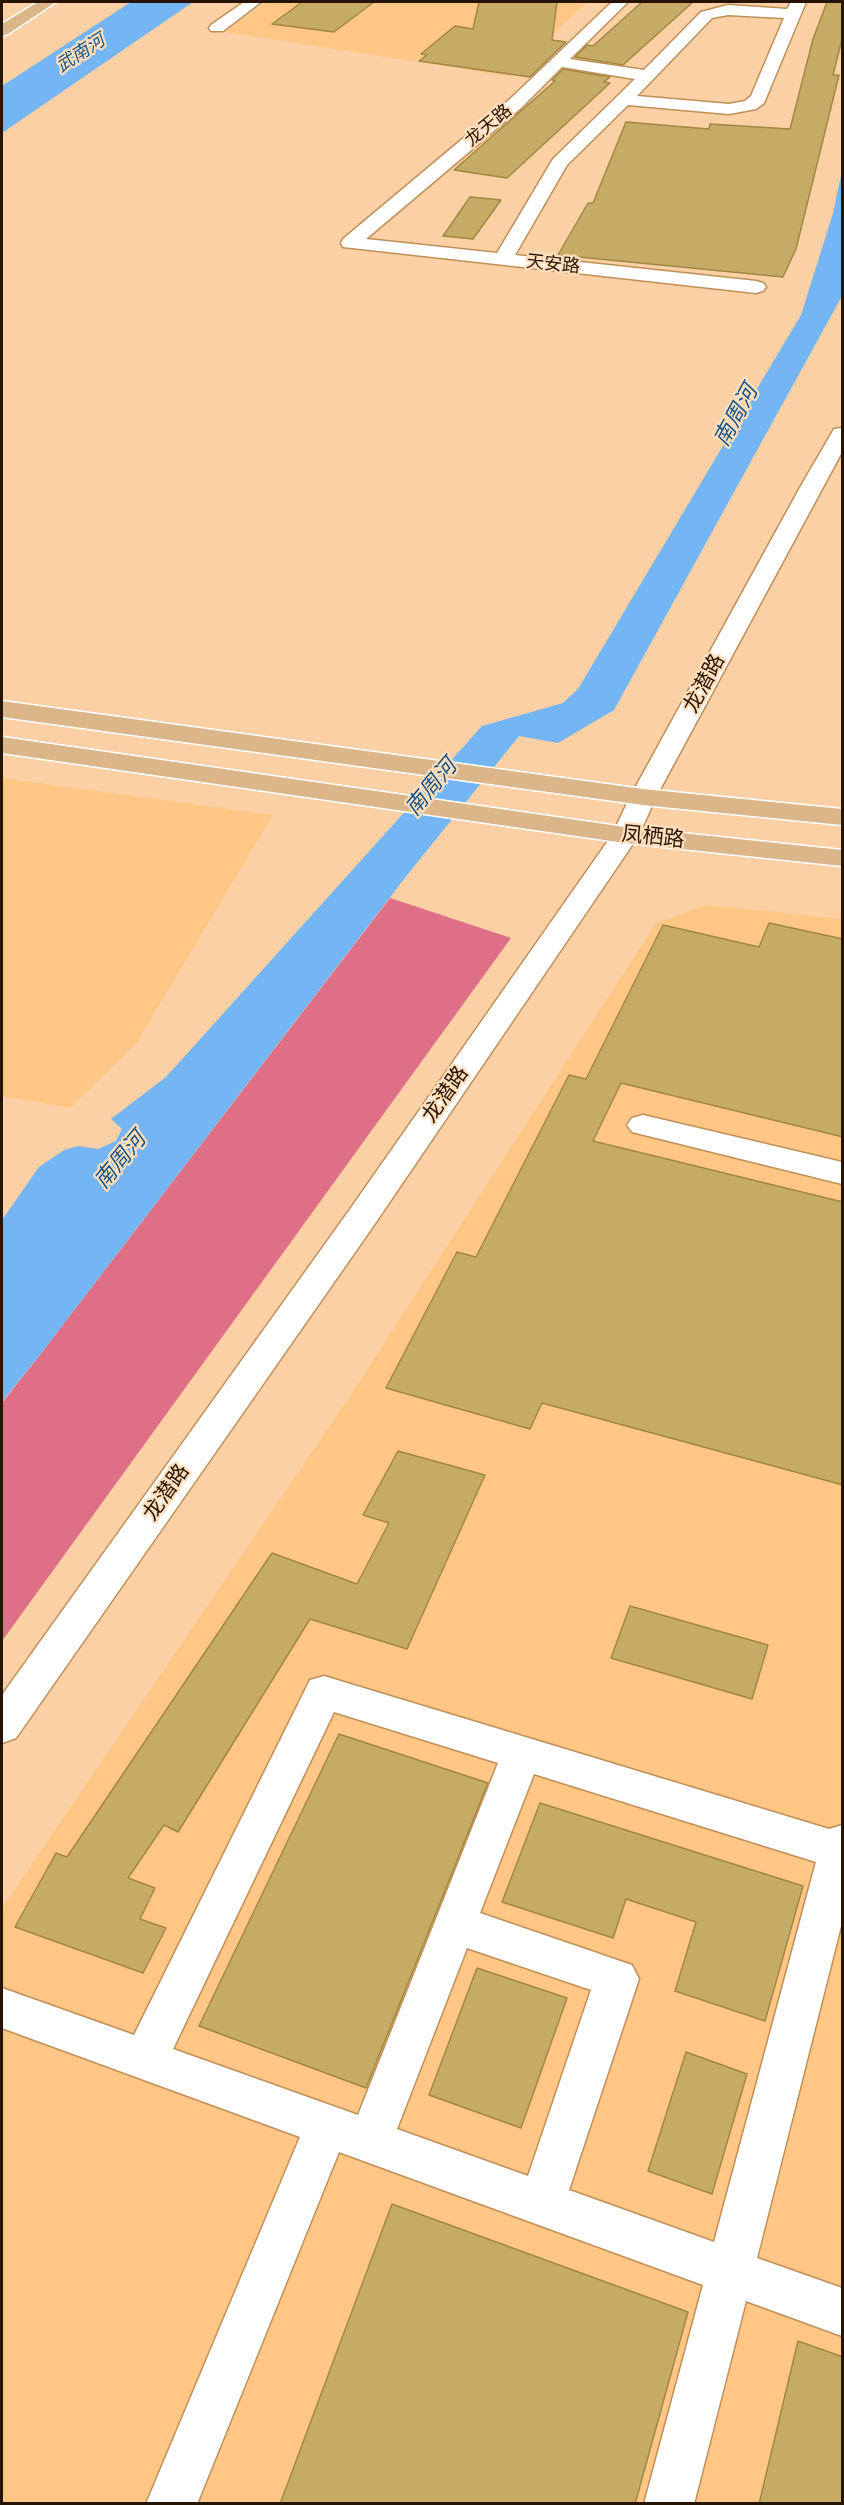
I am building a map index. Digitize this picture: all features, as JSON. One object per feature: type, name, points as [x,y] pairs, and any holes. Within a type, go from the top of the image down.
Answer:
[{"type":"main road","points":[[2,31],[48,2]]},
{"type":"main road","name":"凤栖路","points":[[2,709],[643,798],[843,817]]},
{"type":"main road","name":"凤栖路","points":[[2,745],[395,800],[625,836],[843,858]]},
{"type":"street","points":[[216,28],[253,2]]},
{"type":"street","name":"龙天路","points":[[350,243],[515,104],[620,2]]},
{"type":"street","points":[[502,260],[559,163],[707,15],[715,11],[796,8],[758,99],[750,105],[729,109],[623,100]]},
{"type":"street","points":[[558,62],[648,76]]},
{"type":"street","name":"天安路","points":[[350,243],[756,287]]},
{"type":"street","name":"龙潜路","points":[[2,1726],[360,1221],[625,836],[643,798],[813,484],[843,434]]},
{"type":"street","points":[[643,1125],[843,1173]]},
{"type":"street","points":[[145,2060],[324,1692],[522,1754],[842,1847],[669,2504]]},
{"type":"street","points":[[171,2504],[349,2133],[455,1924],[522,1754]]},
{"type":"street","points":[[455,1924],[617,1979],[541,2204]]},
{"type":"street","points":[[2,2008],[843,2312]]},
{"type":"shaded area","points":[[266,2],[587,2],[508,76],[225,32]]},
{"type":"shaded area","points":[[2,778],[273,815],[137,1042],[70,1108],[2,1096]]},
{"type":"shaded area","points":[[390,898],[511,938],[2,1641],[2,1403]]},
{"type":"shaded area","points":[[707,905],[842,919],[842,2503],[2,2504],[2,1908],[348,1399],[656,923]]},
{"type":"water","name":"武南河","points":[[131,2],[193,2],[2,133],[2,86]]},
{"type":"water","name":"南周河","points":[[842,171],[842,296],[614,710],[558,743],[519,736],[404,879],[2,1402],[2,1220],[39,1167],[64,1150],[78,1146],[98,1149],[116,1141],[122,1129],[111,1119],[166,1077],[482,726],[563,703],[578,689],[801,315],[833,213]]},
{"type":"building","points":[[302,2],[374,2],[334,32],[272,24]]},
{"type":"building","points":[[479,2],[557,2],[552,40],[566,42],[530,77],[419,61],[427,55],[421,54],[455,26],[473,29]]},
{"type":"building","points":[[642,2],[693,2],[623,65],[575,57],[587,45],[593,46]]},
{"type":"building","points":[[827,2],[843,2],[843,35],[833,75],[839,75],[796,249],[783,277],[558,255],[588,203],[593,203],[626,122],[709,129],[710,124],[790,129],[813,39]]},
{"type":"building","points":[[563,69],[610,77],[604,82],[610,83],[507,178],[454,170],[555,81],[552,80]]},
{"type":"building","points":[[470,197],[501,200],[473,239],[443,236]]},
{"type":"building","points":[[769,923],[843,939],[843,1137],[621,1083],[593,1141],[843,1202],[843,1485],[542,1403],[530,1429],[386,1388],[457,1252],[476,1257],[569,1075],[586,1079],[663,925],[759,947]]},
{"type":"building","points":[[398,1451],[485,1475],[407,1649],[310,1619],[178,1832],[164,1825],[128,1878],[155,1888],[140,1919],[166,1928],[143,1973],[15,1927],[56,1853],[67,1857],[272,1553],[357,1584],[389,1523],[363,1515]]},
{"type":"building","points":[[630,1606],[768,1645],[752,1699],[611,1658]]},
{"type":"building","points":[[339,1734],[488,1783],[366,2088],[199,2026]]},
{"type":"building","points":[[540,1803],[803,1886],[765,2021],[675,1991],[696,1922],[626,1899],[613,1938],[502,1902]]},
{"type":"building","points":[[477,1968],[567,1998],[521,2128],[429,2095]]},
{"type":"building","points":[[686,2052],[747,2074],[712,2194],[648,2171]]},
{"type":"building","points":[[392,2204],[688,2312],[635,2504],[280,2504]]},
{"type":"building","points":[[798,2341],[843,2357],[843,2504],[759,2504]]}]
